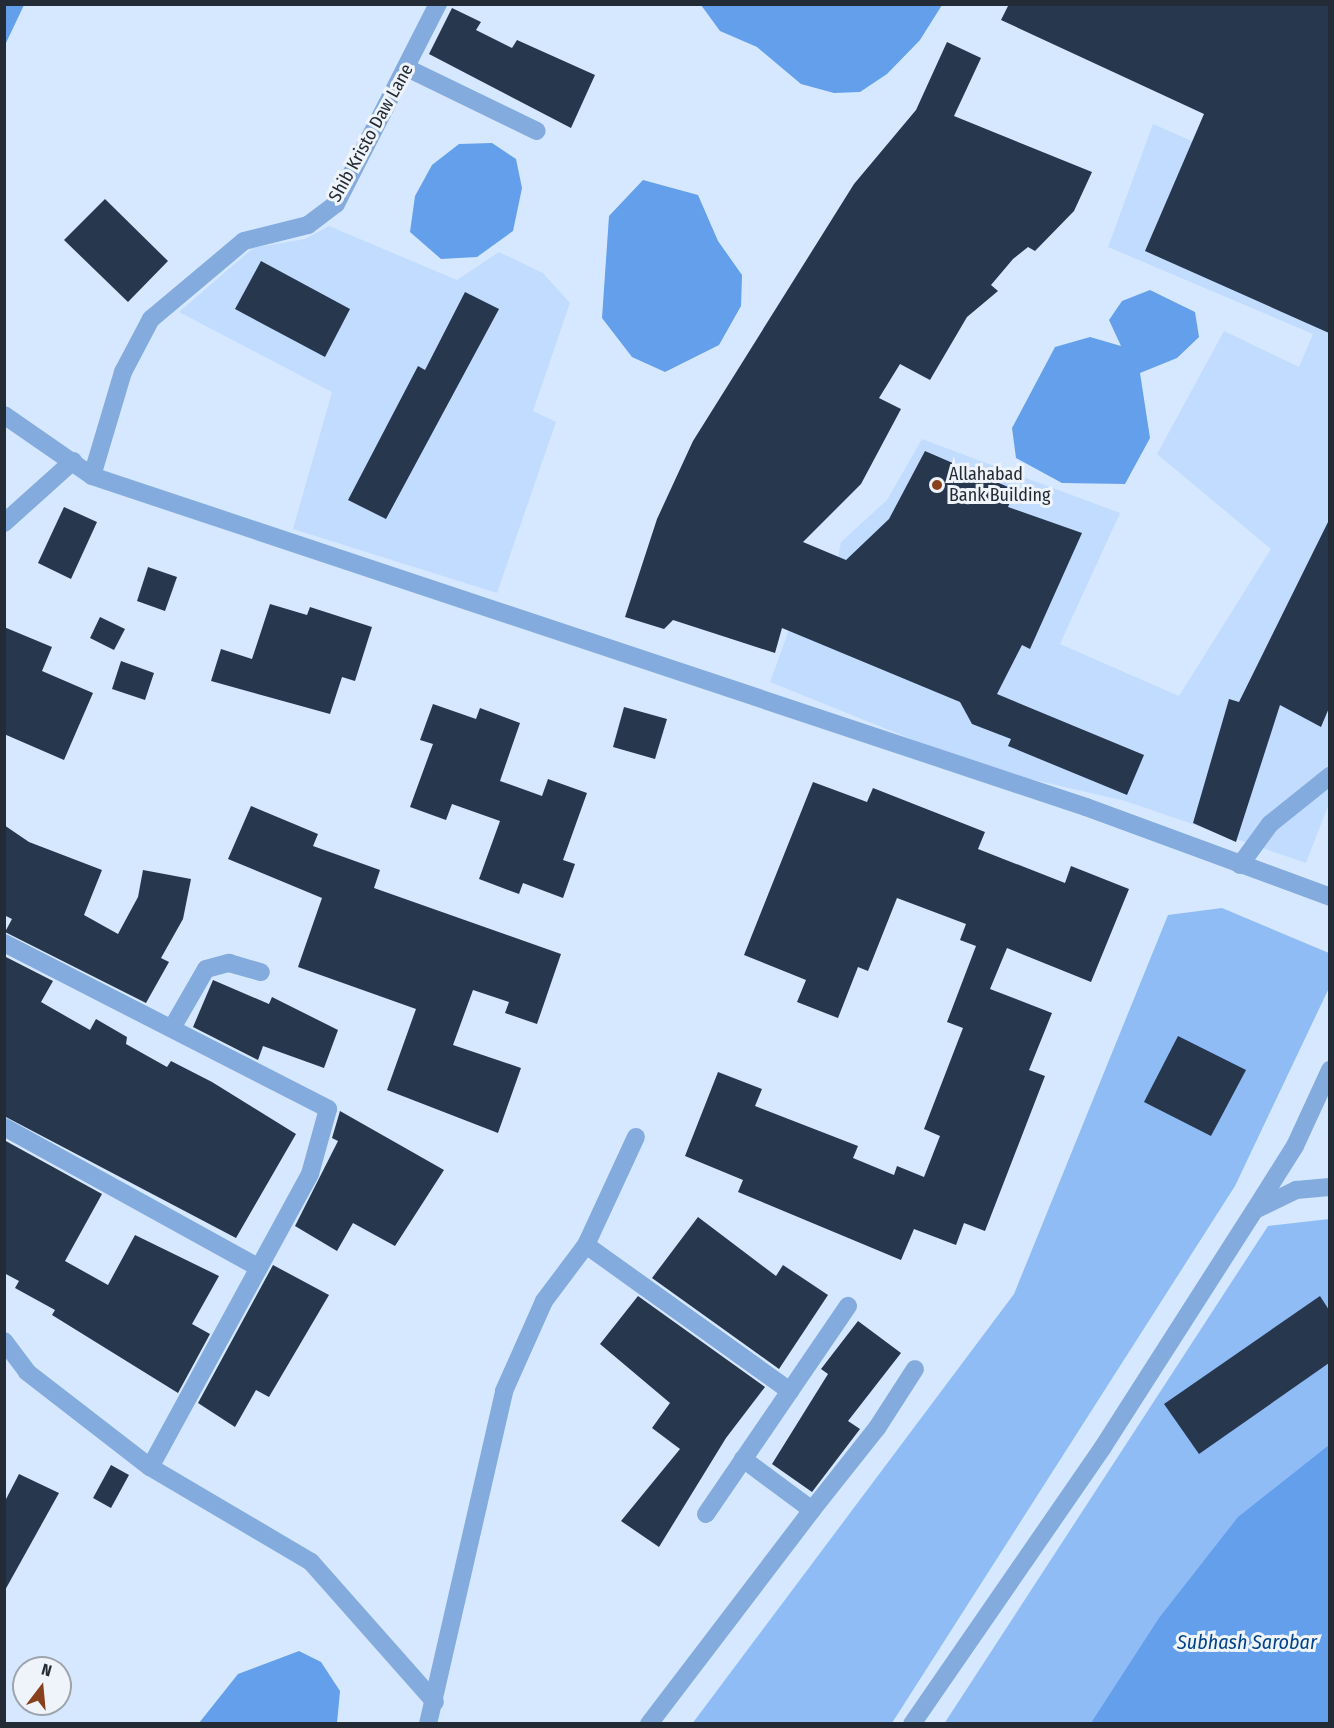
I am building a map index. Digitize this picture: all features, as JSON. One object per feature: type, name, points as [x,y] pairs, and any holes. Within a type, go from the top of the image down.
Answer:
[{"type":"street","name":"Shib Kristo Daw Lane","points":[[92,476],[123,372],[151,319],[244,241],[308,225],[336,204],[438,4]]},
{"type":"street","points":[[407,68],[537,131]]},
{"type":"street","points":[[4,415],[92,476],[1096,811],[1329,897]]},
{"type":"street","points":[[4,523],[73,461]]},
{"type":"street","points":[[1240,865],[1284,812],[1328,782]]},
{"type":"street","points":[[4,943],[328,1109],[310,1174],[150,1467]]},
{"type":"street","points":[[172,1028],[206,969],[229,963],[261,972]]},
{"type":"street","points":[[912,1724],[1103,1447],[1254,1211],[1295,1146],[1329,1070]]},
{"type":"street","points":[[4,1127],[259,1268]]},
{"type":"street","points":[[428,1724],[435,1702],[504,1390],[544,1301],[586,1245],[636,1137]]},
{"type":"street","points":[[1254,1211],[1296,1190],[1329,1187]]},
{"type":"street","points":[[586,1245],[790,1391]]},
{"type":"street","points":[[706,1514],[848,1306]]},
{"type":"street","points":[[4,1341],[27,1372],[150,1467],[311,1562],[435,1702]]},
{"type":"street","points":[[649,1724],[877,1428],[915,1369]]},
{"type":"street","points":[[743,1459],[812,1510]]},
{"type":"shaded area","points":[[1153,124],[1329,201],[1330,801],[1306,863],[1125,801],[983,768],[770,682],[804,588],[831,594],[841,542],[887,500],[922,439],[1120,513],[1060,644],[1179,696],[1271,549],[1157,454],[1224,331],[1299,367],[1313,334],[1108,247]]},
{"type":"shaded area","points":[[329,226],[457,280],[499,252],[543,273],[570,303],[533,411],[556,422],[497,593],[293,529],[332,392],[179,312],[253,248],[305,239]]},
{"type":"shaded area","points":[[1222,908],[1329,953],[1329,988],[1235,1186],[892,1723],[692,1724],[1014,1294],[1168,915]]},
{"type":"shaded area","points":[[1329,1219],[1329,1723],[944,1724],[1268,1226]]},
{"type":"water","points":[[4,5],[24,5],[5,45]]},
{"type":"water","points":[[701,5],[942,5],[920,40],[887,74],[860,92],[834,93],[801,84],[757,47],[720,31]]},
{"type":"water","points":[[492,143],[516,159],[522,188],[513,231],[477,257],[441,259],[410,232],[415,196],[432,165],[459,144]]},
{"type":"water","points":[[643,180],[698,195],[718,241],[742,275],[741,306],[719,345],[665,372],[632,357],[602,318],[609,216]]},
{"type":"water","points":[[1150,290],[1195,312],[1199,337],[1177,358],[1140,373],[1150,438],[1125,484],[1062,483],[1016,458],[1012,428],[1055,347],[1090,337],[1121,346],[1109,320],[1122,301]]},
{"type":"water","name":"Subhash Sarobar","points":[[1329,1445],[1329,1723],[1091,1723],[1159,1618],[1238,1517]]},
{"type":"water","points":[[299,1651],[321,1662],[340,1691],[337,1723],[199,1723],[238,1674]]},
{"type":"building","points":[[1009,4],[1329,4],[1329,333],[1145,251],[1204,114],[1001,20]]},
{"type":"building","points":[[452,8],[481,22],[476,30],[512,48],[517,40],[595,75],[571,128],[429,54]]},
{"type":"building","points":[[947,42],[981,58],[954,116],[1092,172],[1074,211],[1035,251],[1028,247],[1013,259],[991,285],[998,291],[967,317],[930,380],[900,364],[879,398],[901,409],[861,484],[803,542],[846,560],[889,519],[925,451],[1015,490],[1008,507],[1082,533],[1030,649],[1022,645],[997,694],[1144,755],[1127,795],[1008,746],[1011,739],[972,724],[960,702],[782,628],[775,653],[673,620],[664,629],[625,617],[657,519],[693,441],[854,184],[916,110]]},
{"type":"building","points":[[105,199],[168,261],[128,302],[64,240]]},
{"type":"building","points":[[261,261],[350,309],[325,357],[235,309]]},
{"type":"building","points":[[465,292],[499,309],[386,519],[348,500],[418,366],[425,370]]},
{"type":"building","points":[[64,507],[97,522],[71,579],[38,563]]},
{"type":"building","points":[[1329,520],[1329,708],[1321,727],[1280,705],[1236,842],[1193,823],[1229,699],[1239,702]]},
{"type":"building","points":[[148,567],[177,577],[165,611],[137,601]]},
{"type":"building","points":[[270,604],[307,615],[310,607],[372,627],[355,681],[342,677],[330,714],[211,681],[221,649],[252,659]]},
{"type":"building","points":[[100,617],[125,629],[114,650],[90,638]]},
{"type":"building","points":[[4,627],[52,647],[42,671],[93,693],[64,760],[4,734]]},
{"type":"building","points":[[121,661],[154,673],[145,700],[112,689]]},
{"type":"building","points":[[433,704],[476,719],[480,708],[520,723],[500,781],[542,796],[548,779],[587,793],[563,860],[575,864],[563,898],[523,883],[519,894],[479,879],[500,821],[452,804],[446,820],[410,807],[433,744],[420,740]]},
{"type":"building","points":[[624,707],[667,719],[655,759],[613,747]]},
{"type":"building","points":[[813,782],[867,802],[873,788],[985,832],[978,849],[1065,883],[1071,866],[1129,889],[1091,982],[1007,948],[990,989],[1052,1013],[1029,1070],[1045,1076],[985,1231],[964,1223],[956,1245],[914,1229],[901,1260],[738,1192],[743,1180],[685,1156],[718,1072],[762,1089],[755,1106],[858,1146],[853,1158],[894,1175],[897,1166],[924,1177],[940,1136],[924,1129],[963,1028],[947,1022],[976,946],[960,940],[966,924],[897,898],[868,971],[858,967],[838,1018],[797,1002],[806,980],[744,955]]},
{"type":"building","points":[[251,806],[318,834],[313,846],[380,870],[374,888],[561,954],[537,1024],[505,1013],[509,1002],[473,990],[453,1045],[521,1068],[498,1133],[387,1090],[416,1009],[298,967],[322,898],[228,859]]},
{"type":"building","points":[[4,825],[29,842],[102,870],[84,915],[118,934],[138,897],[143,870],[191,879],[183,919],[161,958],[169,962],[146,1003],[5,932],[12,919],[4,915]]},
{"type":"building","points":[[4,956],[53,981],[41,1002],[90,1030],[96,1019],[127,1037],[126,1044],[167,1067],[171,1061],[212,1082],[296,1134],[236,1238],[4,1116]]},
{"type":"building","points":[[213,980],[269,1004],[272,997],[338,1030],[324,1068],[263,1046],[258,1060],[193,1027]]},
{"type":"building","points":[[1178,1036],[1246,1070],[1211,1136],[1144,1102]]},
{"type":"building","points":[[340,1111],[444,1170],[395,1246],[353,1223],[337,1251],[295,1226],[338,1141],[332,1138]]},
{"type":"building","points":[[4,1140],[102,1194],[65,1261],[108,1285],[135,1235],[219,1276],[192,1324],[210,1334],[178,1393],[52,1315],[55,1310],[15,1288],[19,1281],[4,1273]]},
{"type":"building","points":[[698,1217],[776,1276],[783,1265],[828,1295],[779,1369],[652,1278]]},
{"type":"building","points":[[273,1265],[329,1295],[269,1397],[256,1390],[235,1427],[198,1403]]},
{"type":"building","points":[[638,1296],[765,1387],[726,1438],[659,1547],[621,1521],[680,1449],[652,1428],[670,1403],[600,1344]]},
{"type":"building","points":[[1320,1296],[1329,1310],[1329,1363],[1199,1454],[1164,1404]]},
{"type":"building","points":[[858,1321],[901,1353],[848,1421],[860,1429],[812,1492],[772,1464],[828,1374],[821,1369]]},
{"type":"building","points":[[111,1465],[129,1475],[111,1508],[93,1498]]},
{"type":"building","points":[[19,1474],[59,1493],[4,1592],[4,1503]]},
{"type":"place","name":"Allahabad Bank Building","points":[[937,485]]}]
